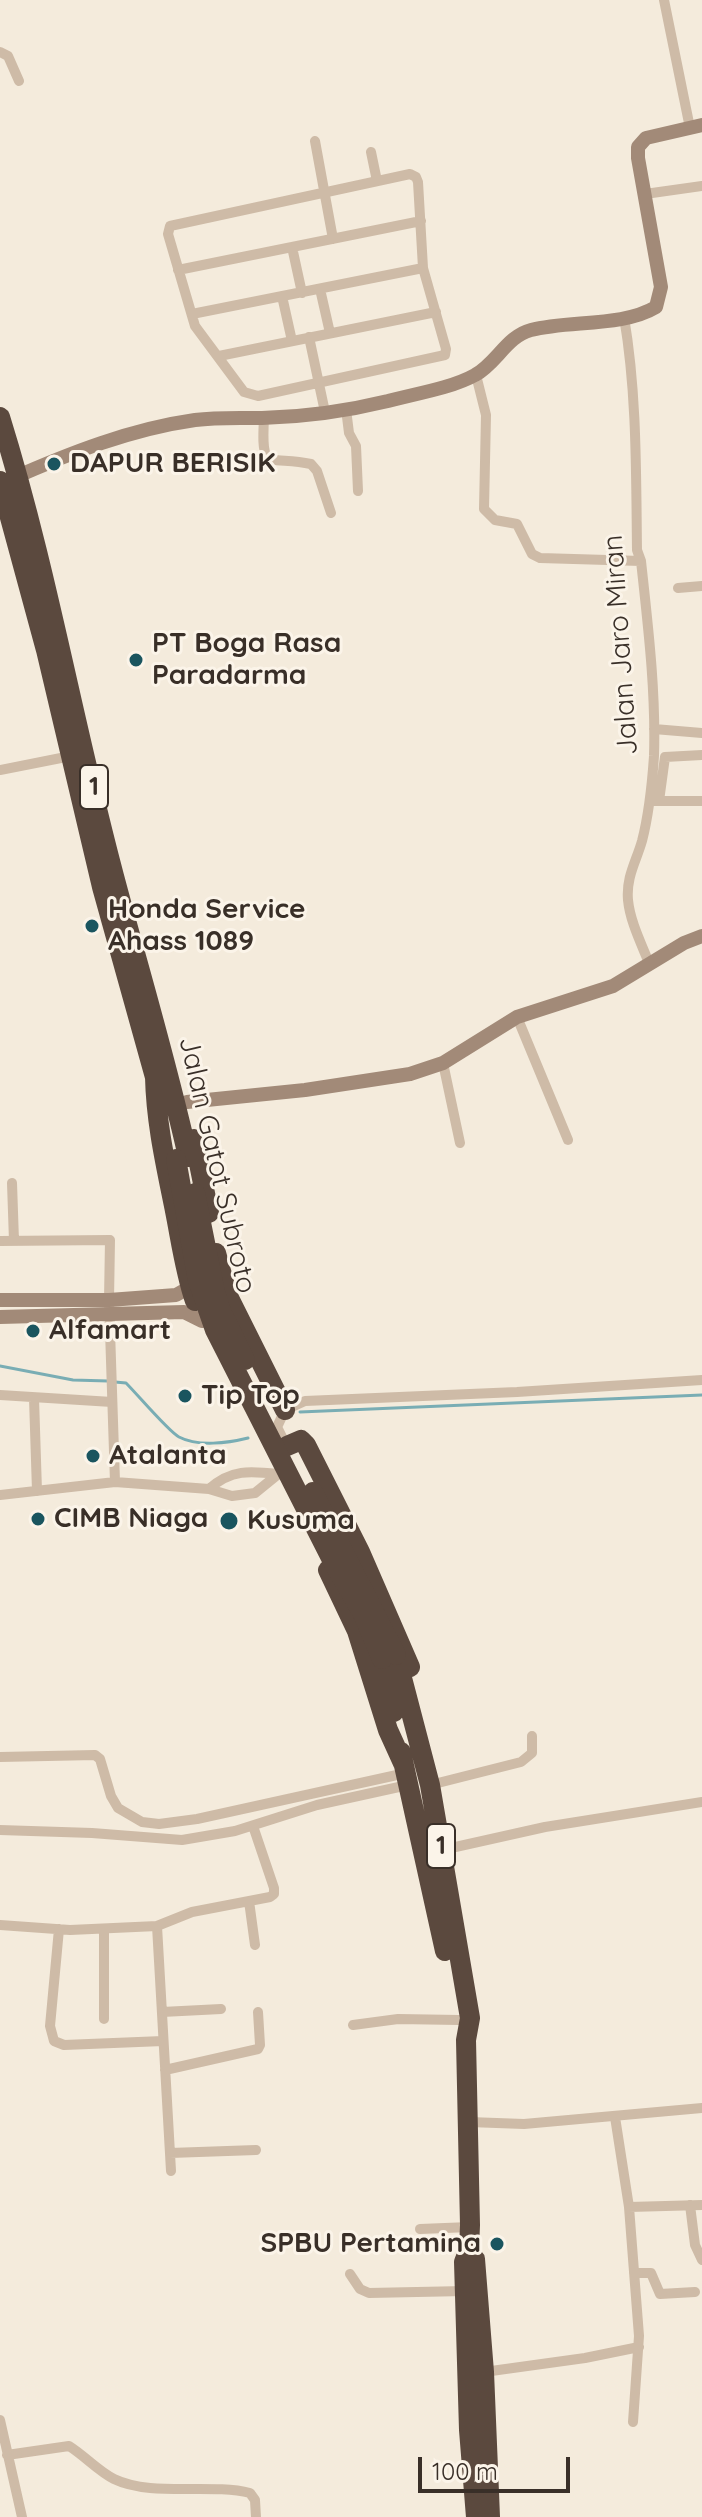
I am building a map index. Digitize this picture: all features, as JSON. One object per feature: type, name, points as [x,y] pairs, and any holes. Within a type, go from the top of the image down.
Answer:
[{"type":"highway","name":"Jalan Gatot Subroto","points":[[0,417],[6,480],[102,887],[162,1075]]},
{"type":"highway","name":"Jalan Gatot Subroto","points":[[6,480],[41,562],[221,1311],[389,1657],[424,1756],[470,2018],[466,2040],[470,2227],[469,2249],[464,2262],[469,2430],[476,2517]]},
{"type":"highway","points":[[162,1075],[187,1102],[221,1275],[281,1418],[267,1430],[253,1419]]},
{"type":"highway","points":[[162,1075],[155,1109],[190,1287],[202,1321],[357,1631],[388,1730],[406,1774]]},
{"type":"highway","points":[[287,1446],[301,1440],[306,1445],[360,1552],[408,1658],[424,1717],[424,1756]]},
{"type":"highway","name":"Jalan Gatot Subroto","points":[[389,1657],[406,1774],[459,2020],[466,2040]]},
{"type":"highway","name":"Jalan Gatot Subroto","points":[[469,2249],[477,2262],[490,2517]]},
{"type":"street","points":[[6,480],[93,446],[178,423],[325,412],[391,400],[476,375],[525,332],[624,317],[656,307],[661,287],[637,152],[641,142],[657,135],[696,127],[664,0]]},
{"type":"street","points":[[0,52],[8,56],[19,81]]},
{"type":"street","points":[[315,141],[333,239]]},
{"type":"street","points":[[371,152],[377,181]]},
{"type":"street","points":[[410,174],[418,182],[423,268],[446,349],[445,355],[320,384],[253,396],[244,392],[195,326],[168,234],[169,228],[173,224],[377,181],[410,174]]},
{"type":"street","points":[[645,194],[702,186]]},
{"type":"street","points":[[178,270],[421,221]]},
{"type":"street","points":[[292,247],[302,293]]},
{"type":"street","points":[[192,314],[423,268]]},
{"type":"street","points":[[320,289],[330,333]]},
{"type":"street","points":[[282,296],[292,341]]},
{"type":"street","points":[[219,356],[436,312]]},
{"type":"street","name":"Jalan Jaro Miran","points":[[624,317],[636,473],[637,550],[641,561],[650,649],[654,729],[654,801],[628,879],[627,896],[629,911],[649,963]]},
{"type":"street","points":[[309,337],[325,412]]},
{"type":"street","points":[[476,375],[486,415],[484,509],[495,520],[517,524],[532,554],[540,558],[641,561]]},
{"type":"street","points":[[346,409],[349,433],[356,446],[358,491]]},
{"type":"street","points":[[264,418],[262,449],[266,457],[311,464],[317,471],[331,513]]},
{"type":"street","points":[[678,588],[702,586]]},
{"type":"street","points":[[654,729],[702,733]]},
{"type":"street","points":[[702,755],[665,757],[654,801],[702,801]]},
{"type":"street","points":[[0,770],[71,756]]},
{"type":"street","points":[[187,1102],[241,1098],[410,1074],[443,1063],[517,1017],[613,986],[649,963],[702,936]]},
{"type":"street","points":[[517,1017],[568,1140]]},
{"type":"street","points":[[443,1063],[460,1143]]},
{"type":"street","points":[[12,1183],[14,1241]]},
{"type":"street","points":[[0,1241],[110,1240],[115,1482]]},
{"type":"street","points":[[0,1317],[109,1307],[176,1295],[190,1287]]},
{"type":"street","points":[[0,1300],[184,1312],[202,1321]]},
{"type":"street","points":[[0,1495],[115,1482],[209,1489],[232,1496],[255,1493],[290,1463],[291,1455],[281,1418],[305,1401],[702,1380]]},
{"type":"street","points":[[0,1395],[34,1398],[112,1396]]},
{"type":"street","points":[[34,1398],[37,1491]]},
{"type":"street","points":[[209,1489],[223,1477],[250,1471],[279,1473]]},
{"type":"street","points":[[430,1785],[521,1762],[532,1753],[532,1736]]},
{"type":"street","points":[[0,1757],[95,1755],[102,1764],[111,1796],[118,1808],[142,1822],[159,1824],[197,1819],[406,1774]]},
{"type":"street","points":[[0,1830],[182,1840],[253,1826],[406,1774]]},
{"type":"street","points":[[442,1850],[545,1827],[702,1802]]},
{"type":"street","points":[[0,1925],[59,1929],[157,1926],[192,1912],[270,1897],[275,1892],[253,1826]]},
{"type":"street","points":[[249,1901],[255,1945]]},
{"type":"street","points":[[157,1926],[171,2171]]},
{"type":"street","points":[[59,1929],[50,2026],[54,2041],[64,2045],[163,2041]]},
{"type":"street","points":[[104,1929],[104,2019]]},
{"type":"street","points":[[162,2012],[221,2009]]},
{"type":"street","points":[[165,2070],[258,2049],[258,2012]]},
{"type":"street","points":[[353,2025],[398,2019],[459,2020]]},
{"type":"street","points":[[469,2122],[524,2124],[702,2108]]},
{"type":"street","points":[[615,2117],[629,2207],[639,2347],[633,2422]]},
{"type":"street","points":[[170,2153],[256,2150]]},
{"type":"street","points":[[690,2205],[695,2245],[702,2260]]},
{"type":"street","points":[[629,2207],[702,2205]]},
{"type":"street","points":[[420,2229],[470,2227]]},
{"type":"street","points":[[634,2273],[651,2273],[660,2294],[695,2292]]},
{"type":"street","points":[[350,2274],[360,2289],[369,2293],[465,2291]]},
{"type":"street","points":[[484,2372],[639,2347]]},
{"type":"street","points":[[0,2420],[22,2517]]},
{"type":"street","points":[[7,2455],[69,2446],[113,2479],[126,2484],[250,2493],[255,2500],[256,2517]]},
{"type":"waterway","points":[[0,1366],[73,1380],[108,1381]]},
{"type":"waterway","points":[[115,1382],[126,1383],[179,1437],[204,1443],[248,1438]]},
{"type":"waterway","points":[[300,1412],[702,1395]]},
{"type":"place","name":"DAPUR BERISIK","points":[[54,464]]},
{"type":"place","name":"PT Boga Rasa Paradarma","points":[[136,660]]},
{"type":"place","name":"Honda Service Ahass 1089","points":[[92,926]]},
{"type":"place","name":"Alfamart","points":[[33,1331]]},
{"type":"place","name":"Tip Top","points":[[185,1396]]},
{"type":"place","name":"Atalanta","points":[[93,1456]]},
{"type":"place","name":"CIMB Niaga","points":[[38,1519]]},
{"type":"place","name":"Kusuma","points":[[229,1521]]},
{"type":"place","name":"SPBU Pertamina","points":[[497,2244]]}]
